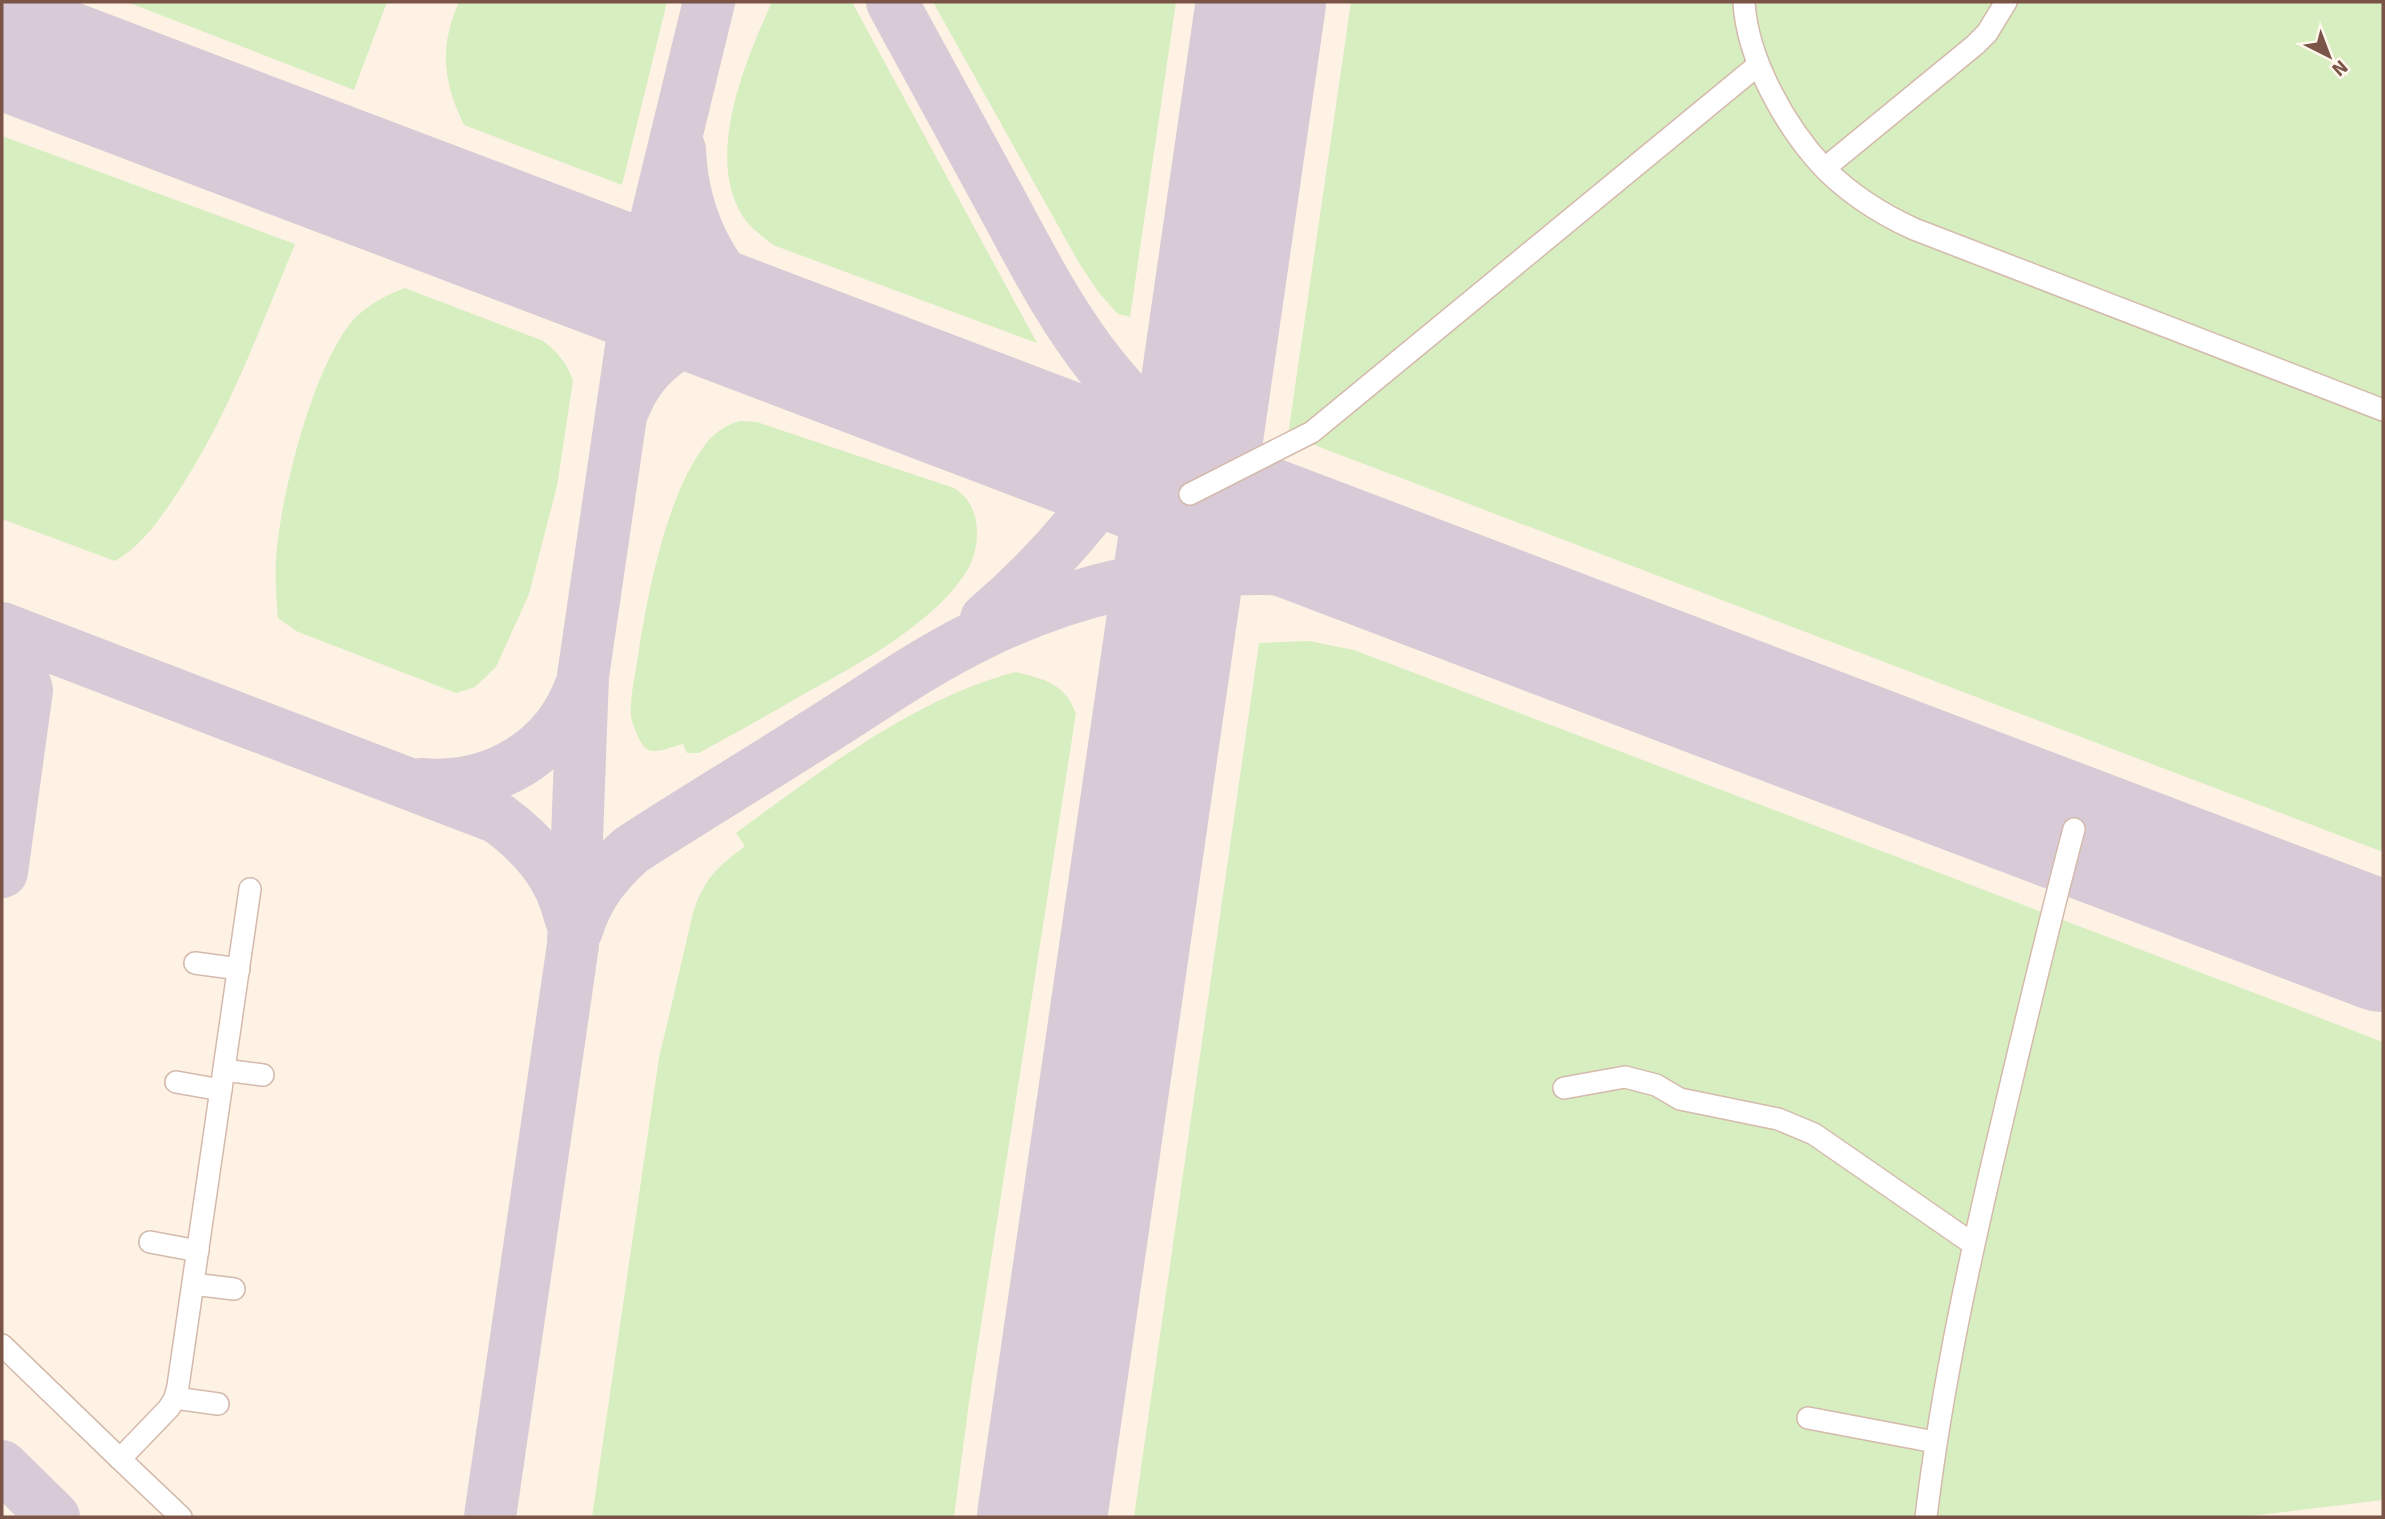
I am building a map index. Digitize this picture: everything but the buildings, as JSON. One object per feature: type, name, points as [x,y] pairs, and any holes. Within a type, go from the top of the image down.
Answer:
[{"type":"lane","points":[[1744,2],[1746,28],[1758,65],[1786,116],[1825,168],[1870,205],[1914,229],[2383,410]]},
{"type":"lane","points":[[1825,168],[1975,45],[1987,33],[2006,2]]},
{"type":"lane","points":[[1190,494],[1312,432],[1758,65]]},
{"type":"lane","points":[[1926,1517],[1935,1442],[1973,1244],[2048,926],[2074,830]]},
{"type":"lane","points":[[120,1459],[161,1418],[175,1398],[250,889]]},
{"type":"lane","points":[[195,963],[239,969]]},
{"type":"lane","points":[[176,1082],[263,1075]]},
{"type":"lane","points":[[1564,1088],[1612,1084],[1625,1077],[1656,1085],[1680,1099],[1778,1119],[1814,1135],[1973,1244]]},
{"type":"lane","points":[[149,1242],[198,1251]]},
{"type":"lane","points":[[192,1284],[234,1289]]},
{"type":"lane","points":[[2,1345],[181,1517]]},
{"type":"lane","points":[[175,1398],[218,1404]]},
{"type":"lane","points":[[1808,1418],[1935,1442]]},
{"type":"green space","points":[[127,2],[387,2],[354,90]]},
{"type":"green space","points":[[459,2],[667,2],[622,185],[464,125],[452,94],[446,64],[448,34]]},
{"type":"green space","points":[[772,2],[852,2],[1037,343],[773,245],[745,220],[732,191],[727,164],[728,136],[741,79]]},
{"type":"green space","points":[[933,2],[1176,2],[1130,317],[1118,314],[1099,293],[1079,263]]},
{"type":"green space","points":[[1351,2],[2383,2],[2383,852],[1288,435]]},
{"type":"green space","points":[[2,136],[295,244],[254,345],[208,443],[158,521],[139,543],[115,561],[2,519]]},
{"type":"green space","points":[[405,288],[541,340],[561,358],[573,381],[557,486],[529,594],[496,667],[475,687],[456,693],[296,631],[278,618],[276,559],[279,533],[292,468],[313,398],[340,339],[355,318],[378,300]]},
{"type":"green space","points":[[740,421],[757,422],[954,488],[968,502],[976,519],[975,551],[968,569],[954,589],[936,607],[869,657],[699,753],[687,753],[683,744],[651,751],[644,747],[637,734],[631,716],[631,703],[646,609],[660,549],[679,491],[691,466],[712,437],[725,427]]},
{"type":"green space","points":[[1309,641],[1354,650],[2383,1042],[2383,1500],[2243,1517],[1134,1517],[1259,643]]},
{"type":"green space","points":[[1016,672],[1053,684],[1066,695],[1076,713],[969,1402],[954,1517],[592,1517],[659,1058],[694,909],[708,880],[745,846],[736,833],[835,762],[906,718],[943,699],[979,683]]},
{"type":"taxiway","points":[[490,1517],[573,945],[583,676],[640,285],[709,2]]},
{"type":"taxiway","points":[[892,2],[1047,286],[1088,350],[1127,397],[1204,468],[1262,509],[1323,544]]},
{"type":"taxiway","points":[[680,150],[688,202],[696,227],[720,272],[755,311],[776,327],[843,362]]},
{"type":"taxiway","points":[[986,619],[1028,581],[1065,541],[1098,501],[1128,458],[1156,414],[1180,367],[1223,265]]},
{"type":"taxiway","points":[[625,406],[643,375],[668,351],[684,342],[700,335],[736,330],[779,337]]},
{"type":"taxiway","points":[[577,930],[598,886],[631,850],[938,657],[981,634],[1042,608],[1104,589],[1165,576],[1227,570],[1290,570],[1353,576],[1416,587],[1480,604]]},
{"type":"taxiway","points":[[2,628],[498,818],[534,849],[552,873],[570,917]]},
{"type":"taxiway","points":[[2,637],[16,656],[27,690],[2,872]]},
{"type":"taxiway","points":[[422,784],[473,781],[519,762],[539,748],[556,730],[581,685]]},
{"type":"taxiway","points":[[2,1466],[54,1517]]},
{"type":"runway","points":[[1042,1517],[1261,2]]},
{"type":"runway","points":[[2,43],[2383,947]]}]
